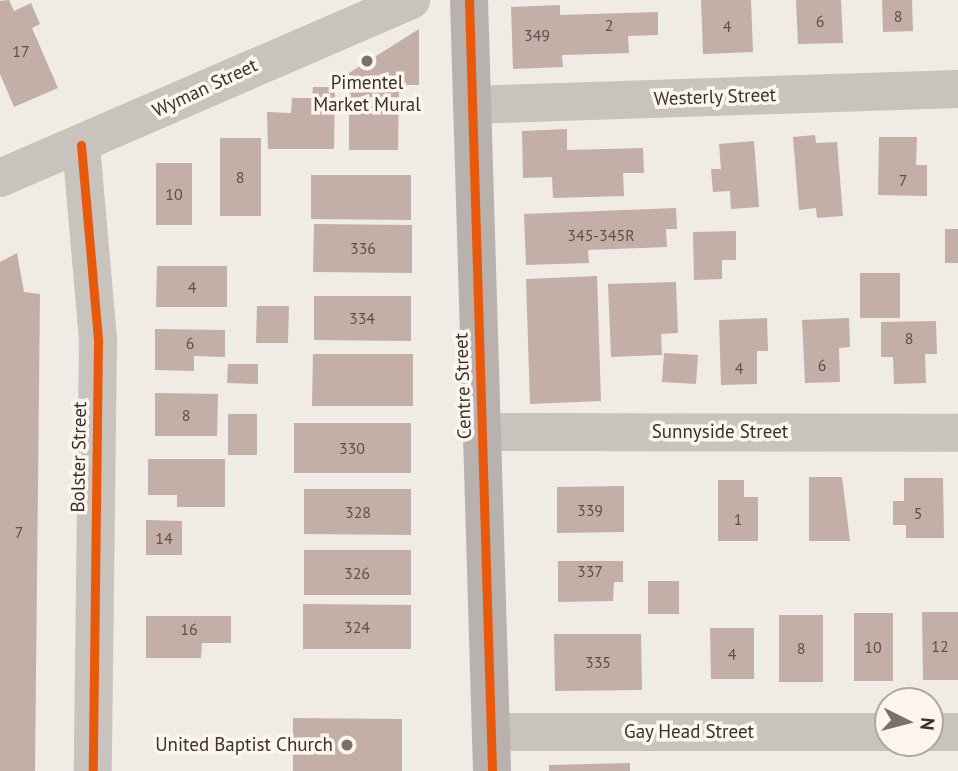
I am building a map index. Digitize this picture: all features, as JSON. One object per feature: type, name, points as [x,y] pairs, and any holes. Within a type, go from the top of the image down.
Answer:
[{"type":"main road","name":"Centre Street","points":[[469,0],[492,771]]},
{"type":"street","name":"Wyman Street","points":[[0,178],[81,145],[315,36],[411,0]]},
{"type":"street","name":"Westerly Street","points":[[472,105],[958,89]]},
{"type":"street","name":"Bolster Street","points":[[81,145],[98,341],[93,771]]},
{"type":"street","name":"Sunnyside Street","points":[[481,432],[958,433]]},
{"type":"street","name":"Gay Head Street","points":[[491,732],[874,732]]},
{"type":"building","points":[[9,0],[14,11],[31,3],[40,24],[32,28],[58,88],[14,107],[0,74],[0,1]]},
{"type":"building","points":[[701,0],[751,0],[753,52],[703,54]]},
{"type":"building","points":[[796,0],[841,0],[843,43],[798,44]]},
{"type":"building","points":[[882,0],[912,0],[913,31],[883,32]]},
{"type":"building","points":[[560,5],[560,15],[658,12],[658,35],[628,36],[629,53],[562,55],[563,67],[513,69],[511,7]]},
{"type":"building","points":[[419,29],[419,85],[399,85],[398,150],[349,150],[349,73]]},
{"type":"building","points":[[313,87],[335,87],[334,149],[268,149],[267,112],[291,113],[292,98],[312,98]]},
{"type":"building","points":[[567,129],[567,150],[643,148],[644,173],[623,173],[624,196],[553,198],[552,177],[523,178],[522,131]]},
{"type":"building","points":[[815,135],[816,143],[837,142],[843,216],[817,218],[816,208],[799,210],[793,137]]},
{"type":"building","points":[[879,137],[917,137],[916,165],[927,165],[927,196],[878,195]]},
{"type":"building","points":[[220,138],[261,138],[261,216],[220,216]]},
{"type":"building","points":[[754,141],[759,207],[731,209],[730,191],[713,192],[711,169],[721,169],[719,144]]},
{"type":"building","points":[[156,163],[192,163],[192,225],[156,225]]},
{"type":"building","points":[[311,175],[411,175],[411,220],[311,219]]},
{"type":"building","points":[[676,208],[677,229],[666,229],[667,247],[588,250],[589,263],[526,265],[524,214]]},
{"type":"building","points":[[314,224],[412,225],[412,273],[313,272]]},
{"type":"building","points":[[945,229],[958,229],[958,263],[945,263]]},
{"type":"building","points":[[736,231],[736,260],[722,260],[722,279],[694,280],[693,232]]},
{"type":"building","points":[[17,253],[24,292],[40,294],[35,771],[0,771],[0,262]]},
{"type":"building","points":[[157,266],[227,266],[227,307],[156,307]]},
{"type":"building","points":[[860,273],[900,273],[900,318],[860,318]]},
{"type":"building","points":[[597,276],[601,401],[530,404],[526,279]]},
{"type":"building","points":[[676,282],[678,333],[661,334],[662,355],[611,357],[608,284]]},
{"type":"building","points":[[314,296],[411,296],[411,341],[314,340]]},
{"type":"building","points":[[257,306],[289,306],[288,343],[256,343]]},
{"type":"building","points":[[767,318],[768,351],[757,351],[757,384],[721,385],[719,320]]},
{"type":"building","points":[[849,318],[850,347],[839,348],[840,382],[805,383],[802,320]]},
{"type":"building","points":[[936,321],[937,354],[925,354],[926,383],[894,384],[893,357],[881,357],[881,322]]},
{"type":"building","points":[[155,329],[225,330],[225,357],[194,356],[194,371],[155,370]]},
{"type":"building","points":[[664,353],[698,355],[696,384],[662,382]]},
{"type":"building","points":[[313,354],[413,354],[413,406],[312,406]]},
{"type":"building","points":[[228,364],[258,364],[258,384],[227,383]]},
{"type":"building","points":[[155,393],[218,394],[217,436],[155,436]]},
{"type":"building","points":[[228,414],[257,414],[257,455],[228,455]]},
{"type":"building","points":[[294,423],[411,423],[411,473],[294,473]]},
{"type":"building","points":[[148,459],[225,459],[225,507],[177,507],[177,495],[148,495]]},
{"type":"building","points":[[809,477],[842,477],[850,541],[809,541]]},
{"type":"building","points":[[904,478],[943,478],[944,538],[906,538],[906,525],[893,525],[893,501],[904,501]]},
{"type":"building","points":[[718,480],[744,480],[744,497],[758,497],[758,541],[718,541]]},
{"type":"building","points":[[624,486],[624,532],[557,533],[557,487]]},
{"type":"building","points":[[304,489],[411,489],[411,535],[304,534]]},
{"type":"building","points":[[146,520],[182,521],[182,555],[146,555]]},
{"type":"building","points":[[304,550],[411,550],[411,595],[304,595]]},
{"type":"building","points":[[558,561],[623,561],[623,582],[614,582],[613,601],[558,602]]},
{"type":"building","points":[[648,581],[679,581],[679,614],[648,614]]},
{"type":"building","points":[[303,604],[411,605],[411,649],[303,649]]},
{"type":"building","points":[[922,612],[958,612],[958,680],[923,680]]},
{"type":"building","points":[[854,613],[893,613],[893,681],[854,681]]},
{"type":"building","points":[[779,615],[823,615],[823,682],[779,682]]},
{"type":"building","points":[[146,616],[231,616],[231,643],[202,643],[201,658],[146,658]]},
{"type":"building","points":[[710,628],[754,628],[754,679],[711,679]]},
{"type":"building","points":[[554,634],[641,634],[642,690],[555,691]]},
{"type":"building","name":"United Baptist Church","points":[[293,718],[402,719],[402,771],[293,771]]},
{"type":"building","points":[[630,763],[630,771],[549,771],[549,765]]},
{"type":"cycle path","points":[[469,0],[492,771]]},
{"type":"cycle path","points":[[81,145],[98,341],[93,771]]},
{"type":"place","name":"Pimentel Market Mural","points":[[367,61]]},
{"type":"place","name":"United Baptist Church","points":[[347,745]]}]
